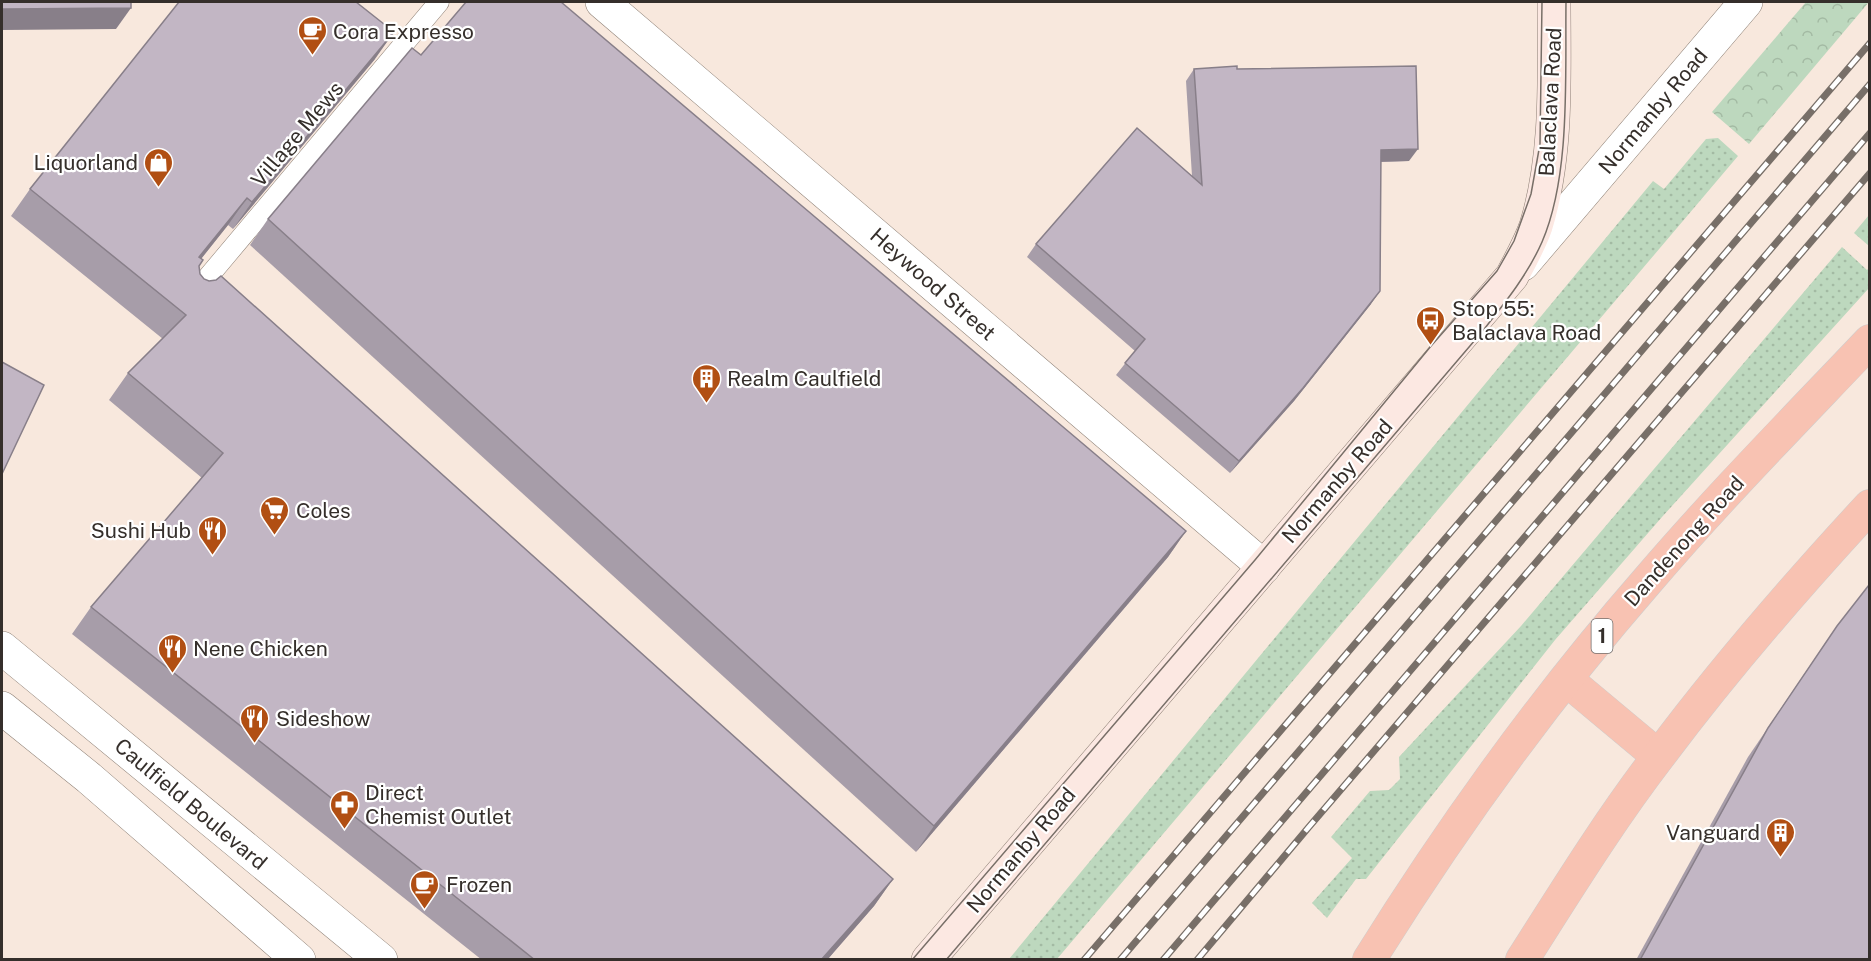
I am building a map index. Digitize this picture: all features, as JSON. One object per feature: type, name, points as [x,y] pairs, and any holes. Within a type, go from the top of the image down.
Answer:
[{"type":"highway","name":"Dandenong Road","points":[[1370,960],[1457,828],[1537,717],[1682,541],[1869,340]]},
{"type":"highway","points":[[1522,960],[1597,844],[1658,756],[1753,638],[1869,506]]},
{"type":"highway","points":[[1567,680],[1658,756]]},
{"type":"main road","name":"Balaclava Road","points":[[1494,298],[1512,276],[1525,252],[1543,200],[1552,130],[1554,2]]},
{"type":"main road","name":"Normanby Road","points":[[928,960],[1494,298]]},
{"type":"street","name":"Heywood Street","points":[[602,2],[1264,567]]},
{"type":"street","name":"Normanby Road","points":[[1494,298],[1746,2]]},
{"type":"street","name":"Caulfield Boulevard","points":[[2,648],[381,960]]},
{"type":"street","points":[[2,708],[89,778],[299,960]]},
{"type":"lane","name":"Village Mews","points":[[192,296],[440,2]]},
{"type":"green space","points":[[1806,2],[1869,2],[1749,144],[1712,112]]},
{"type":"green space","points":[[1718,138],[1738,156],[1057,959],[1009,959],[1653,181],[1664,189],[1706,139]]},
{"type":"green space","points":[[1869,215],[1869,246],[1854,233]]},
{"type":"green space","points":[[1842,247],[1867,270],[1869,268],[1869,288],[1662,517],[1555,640],[1366,879],[1356,879],[1327,918],[1312,903],[1352,858],[1331,837],[1370,791],[1389,790],[1400,779],[1399,757],[1521,626]]},
{"type":"building","points":[[2,2],[131,2],[131,8],[2,9]]},
{"type":"building","points":[[179,2],[356,2],[394,32],[252,202],[247,198],[199,257],[203,260],[199,266],[200,274],[209,281],[221,276],[893,879],[821,960],[535,960],[91,607],[223,453],[128,373],[186,315],[30,189]]},
{"type":"building","name":"Realm Caulfield","points":[[466,2],[561,2],[1186,531],[934,826],[268,219],[412,48],[421,55]]},
{"type":"building","points":[[1237,66],[1237,69],[1416,66],[1418,149],[1381,150],[1380,291],[1303,388],[1239,461],[1125,363],[1145,339],[1036,244],[1137,128],[1202,185],[1194,69]]},
{"type":"building","points":[[2,362],[44,385],[2,474]]},
{"type":"building","name":"Vanguard","points":[[1869,585],[1869,960],[1640,960],[1768,728],[1837,626]]},
{"type":"tram line","points":[[912,960],[1255,560],[1431,346],[1497,271],[1514,241],[1531,194],[1540,144],[1542,2]]},
{"type":"tram line","points":[[946,960],[1481,333],[1522,278],[1542,242],[1558,186],[1566,92],[1566,2]]},
{"type":"railway","points":[[1084,960],[1870,43]]},
{"type":"railway","points":[[1120,960],[1870,84]]},
{"type":"railway","points":[[1163,960],[1870,133]]},
{"type":"railway","points":[[1197,960],[1870,173]]},
{"type":"place","name":"Cora Expresso","points":[[312,56]]},
{"type":"place","name":"Liquorland","points":[[159,188]]},
{"type":"place","name":"Stop 55: Balaclava Road","points":[[1431,346]]},
{"type":"place","name":"Realm Caulfield","points":[[706,404]]},
{"type":"place","name":"Coles","points":[[275,536]]},
{"type":"place","name":"Sushi Hub","points":[[212,556]]},
{"type":"place","name":"Nene Chicken","points":[[172,674]]},
{"type":"place","name":"Sideshow","points":[[255,744]]},
{"type":"place","name":"Direct Chemist Outlet","points":[[344,830]]},
{"type":"place","name":"Vanguard","points":[[1781,858]]},
{"type":"place","name":"Frozen","points":[[425,910]]}]
